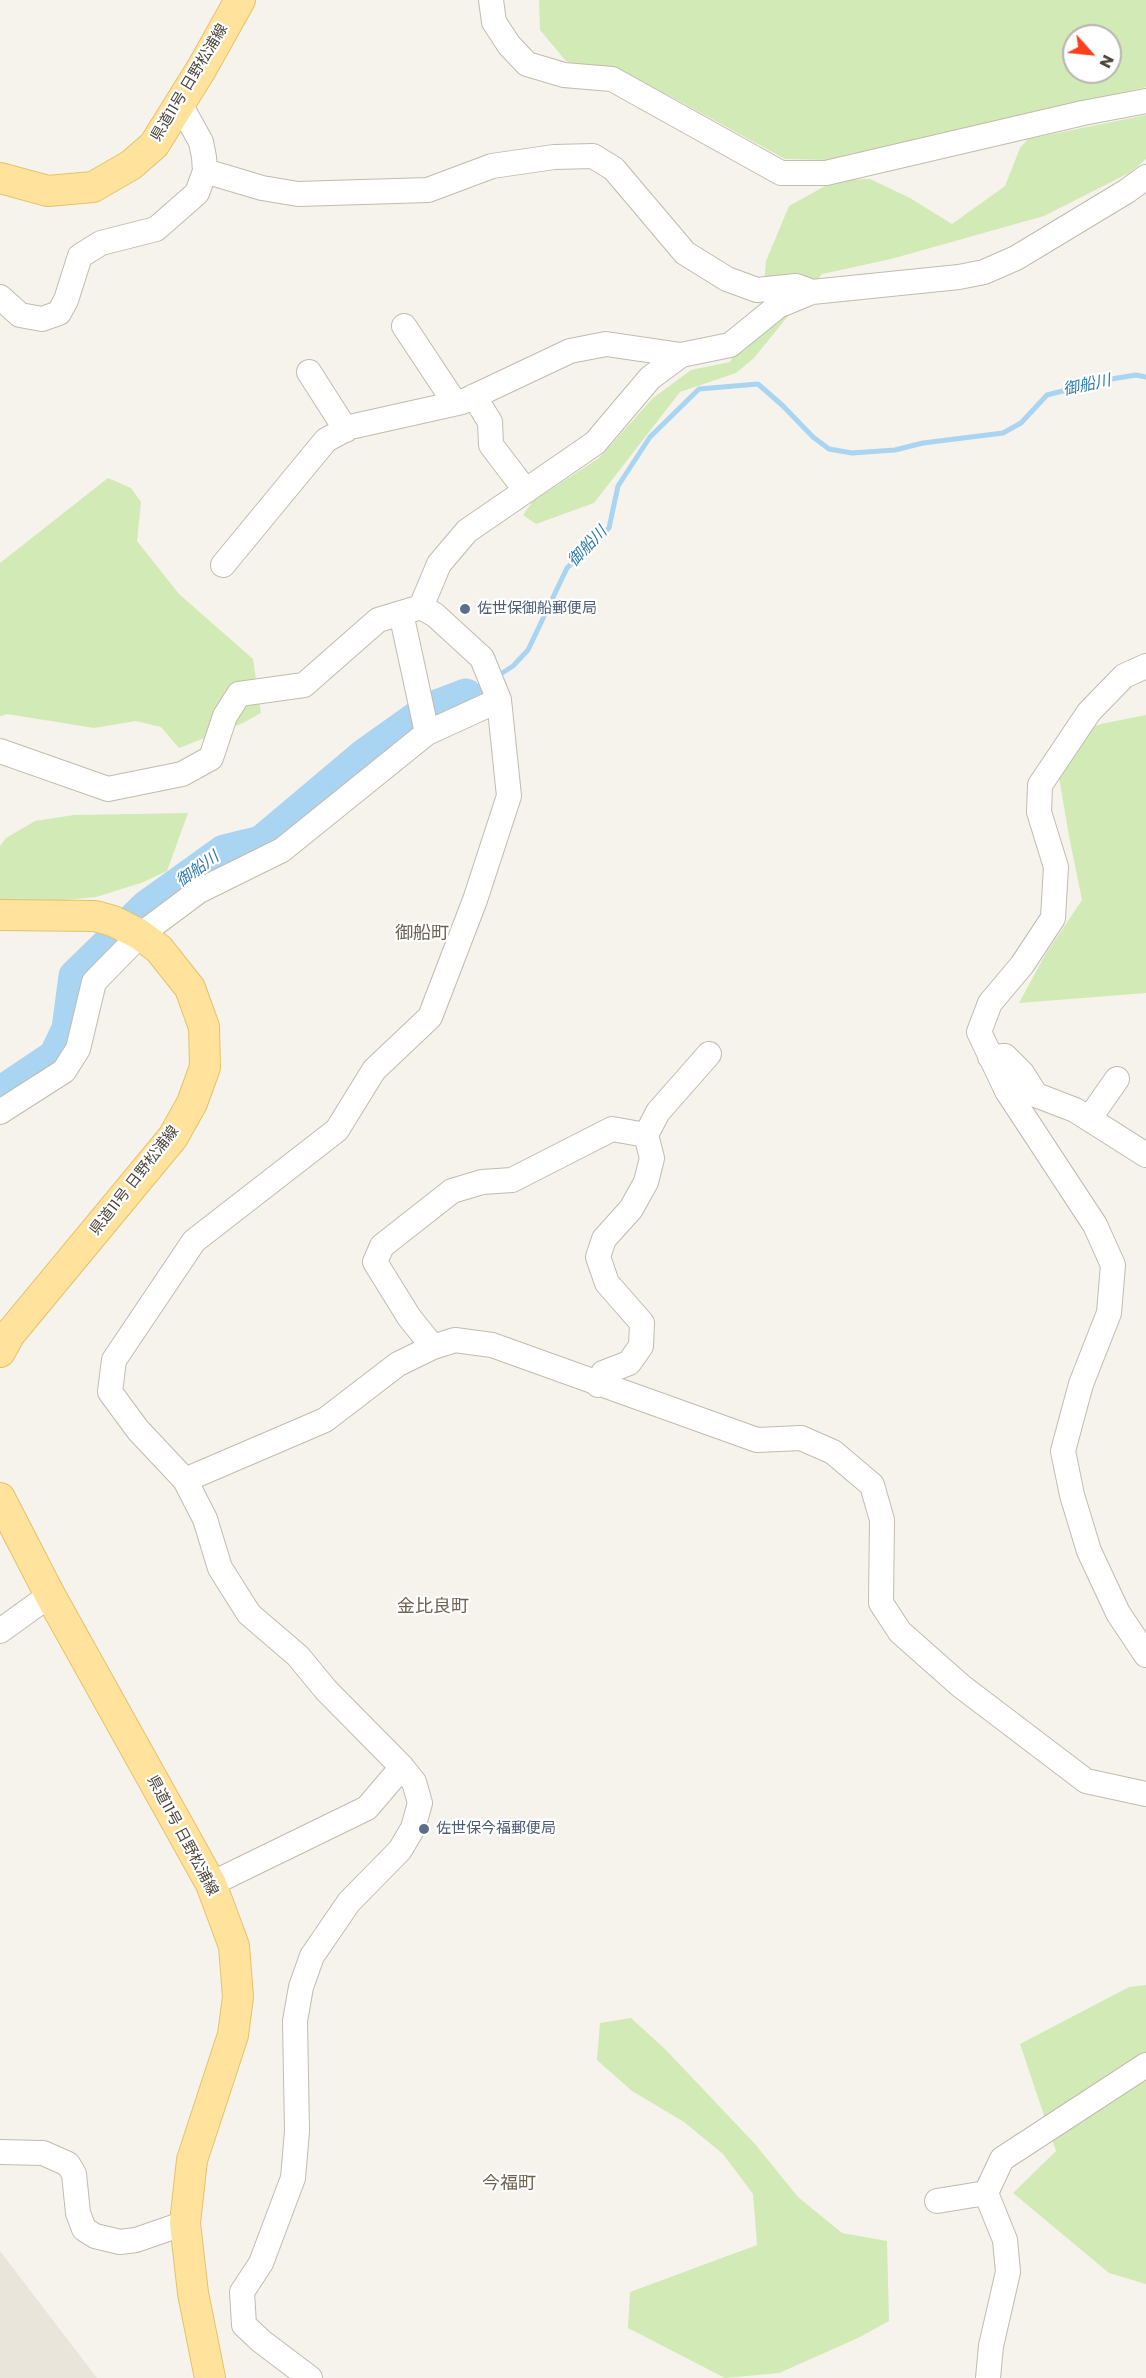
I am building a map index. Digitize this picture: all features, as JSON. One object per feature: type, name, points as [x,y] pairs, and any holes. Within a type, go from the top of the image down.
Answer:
[{"type":"main road","name":"県道11号 日野松浦線","points":[[0,178],[48,191],[93,187],[131,165],[154,145],[240,0]]},
{"type":"main road","name":"県道11号 日野松浦線","points":[[0,915],[95,916],[113,921],[140,935],[159,949],[190,988],[204,1027],[205,1067],[192,1103],[173,1137],[10,1334],[0,1352]]},
{"type":"main road","name":"県道11号 日野松浦線","points":[[0,1498],[50,1595],[211,1884],[234,1946],[238,1997],[233,2035],[192,2160],[185,2223],[193,2293],[210,2378]]},
{"type":"street","points":[[491,0],[494,22],[509,45],[527,64],[564,75],[612,79],[781,173],[826,173],[1083,113],[1146,101]]},
{"type":"street","points":[[0,297],[20,315],[42,320],[58,313],[66,300],[80,256],[100,243],[156,229],[197,193],[205,171],[201,142],[180,104]]},
{"type":"street","points":[[205,171],[261,188],[298,194],[428,190],[492,166],[554,157],[593,156],[614,169],[685,254],[727,279],[757,290],[796,286],[812,292]]},
{"type":"street","points":[[223,565],[326,440],[346,430],[465,400],[570,351],[606,344],[681,355],[730,345],[778,306],[812,292],[959,277],[984,272],[1016,258],[1127,191],[1146,177]]},
{"type":"street","points":[[404,326],[465,400],[489,422],[491,445],[526,491]]},
{"type":"street","points":[[427,733],[411,610],[439,564],[467,531],[596,443],[651,378],[681,355]]},
{"type":"street","points":[[309,372],[346,430]]},
{"type":"street","points":[[0,752],[108,789],[182,774],[211,758],[225,716],[239,694],[303,684],[378,620],[411,610],[435,615],[482,658],[499,700],[508,796],[475,900],[430,1017],[374,1070],[337,1130],[194,1241],[114,1360],[110,1392],[138,1430],[185,1480],[204,1519],[220,1568],[249,1614],[298,1656],[326,1690],[402,1767],[414,1782],[420,1803],[413,1828],[400,1850],[349,1902],[312,1956],[301,1987],[295,2021],[297,2131],[293,2178],[265,2256],[243,2292],[244,2325],[261,2341],[310,2378]]},
{"type":"street","points":[[1146,666],[1124,676],[1089,712],[1040,785],[1039,812],[1056,867],[1053,918],[1022,965],[990,1003],[979,1032],[1007,1091],[1095,1225],[1113,1265],[1108,1313],[1081,1384],[1063,1451],[1072,1495],[1089,1551],[1118,1613],[1146,1655]]},
{"type":"street","points":[[0,1112],[64,1071],[78,1049],[93,982],[140,935],[199,891],[282,850],[427,733],[499,700]]},
{"type":"street","points":[[598,1385],[603,1373],[629,1363],[641,1346],[642,1323],[607,1283],[598,1257],[604,1239],[631,1209],[646,1182],[652,1158],[646,1135],[658,1112],[709,1054]]},
{"type":"street","points":[[990,1056],[1005,1056],[1022,1073],[1036,1095],[1075,1110],[1146,1155]]},
{"type":"street","points":[[1089,1119],[1117,1079]]},
{"type":"street","points":[[433,1347],[410,1317],[375,1262],[382,1246],[452,1191],[482,1182],[512,1180],[612,1129],[646,1135]]},
{"type":"street","points":[[185,1480],[325,1420],[398,1364],[433,1347],[455,1340],[492,1345],[598,1385],[758,1440],[801,1438],[832,1452],[872,1485],[882,1520],[881,1603],[900,1632],[961,1686],[1086,1781],[1146,1794]]},
{"type":"street","points":[[0,1631],[50,1595]]},
{"type":"street","points":[[211,1884],[368,1808],[402,1767]]},
{"type":"street","points":[[988,2378],[991,2346],[1008,2272],[1005,2241],[986,2193],[1002,2159],[1146,2065]]},
{"type":"street","points":[[0,2152],[43,2153],[68,2164],[74,2174],[78,2213],[84,2229],[95,2236],[120,2242],[136,2240],[185,2223]]},
{"type":"street","points":[[937,2201],[986,2193]]},
{"type":"shaded area","points":[[0,2251],[97,2378],[0,2378]]},
{"type":"green space","points":[[539,0],[1146,0],[1146,87],[834,160],[785,159],[670,96],[566,61],[540,30]]},
{"type":"green space","points":[[1146,115],[1146,159],[1129,173],[1044,216],[891,259],[822,274],[754,358],[736,373],[680,392],[594,503],[536,524],[523,515],[533,501],[599,458],[653,398],[691,370],[730,362],[762,303],[766,261],[789,206],[836,180],[870,179],[910,198],[952,224],[1005,186],[1020,148],[1028,139]]},
{"type":"green space","points":[[108,478],[131,488],[141,502],[137,541],[179,594],[253,659],[261,713],[243,723],[179,748],[161,727],[136,721],[94,728],[7,714],[0,716],[0,563]]},
{"type":"green space","points":[[1146,715],[1146,993],[1019,1003],[1045,955],[1082,900],[1053,742],[1101,724]]},
{"type":"green space","points":[[188,813],[167,871],[141,883],[96,897],[28,904],[0,900],[0,846],[6,838],[35,821],[74,815]]},
{"type":"green space","points":[[1146,1985],[1146,2284],[1109,2273],[1013,2193],[1056,2151],[1020,2044],[1129,1987]]},
{"type":"green space","points":[[631,2018],[665,2049],[755,2144],[798,2197],[842,2233],[887,2241],[889,2321],[858,2338],[779,2373],[725,2378],[628,2328],[630,2292],[757,2245],[753,2194],[723,2154],[684,2122],[632,2091],[597,2060],[600,2023]]},
{"type":"waterway","name":"御船川","points":[[496,677],[513,666],[528,650],[567,568],[609,528],[618,486],[650,437],[699,389],[758,384],[813,437],[829,449],[852,453],[895,450],[923,443],[1003,433],[1021,423],[1047,395],[1105,380],[1136,375],[1146,377]]},
{"type":"waterway","name":"御船川","points":[[466,695],[485,683]]},
{"type":"waterway","name":"御船川","points":[[0,1093],[55,1056],[68,1029],[75,976],[146,907],[224,851],[261,842],[363,756],[429,709],[466,695]]},
{"type":"place","name":"佐世保御船郵便局","points":[[465,609]]},
{"type":"place","name":"佐世保今福郵便局","points":[[424,1829]]},
{"type":"district","name":"御船町","points":[[422,934]]},
{"type":"district","name":"金比良町","points":[[433,1607]]},
{"type":"district","name":"今福町","points":[[509,2184]]}]
